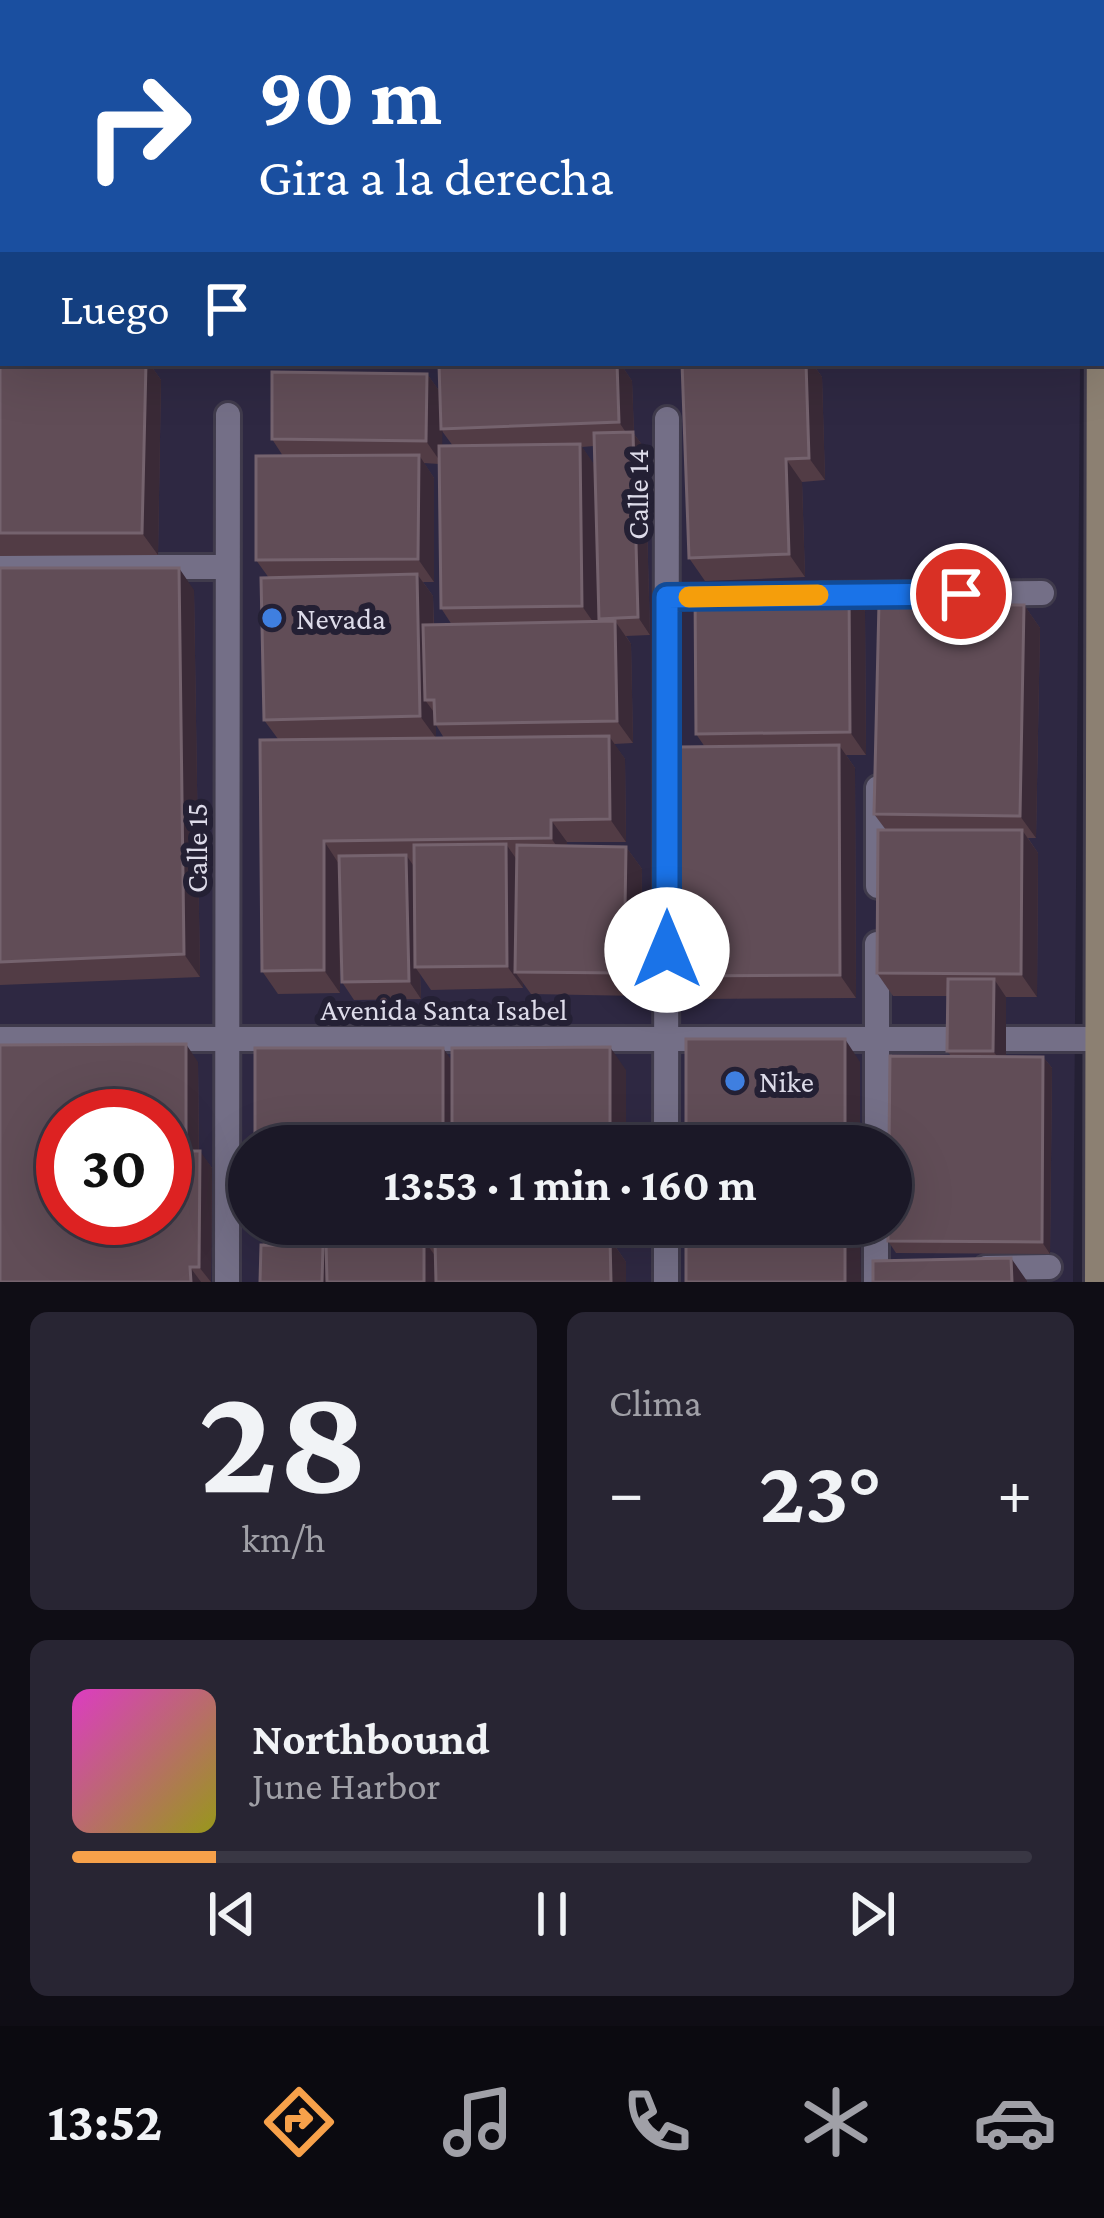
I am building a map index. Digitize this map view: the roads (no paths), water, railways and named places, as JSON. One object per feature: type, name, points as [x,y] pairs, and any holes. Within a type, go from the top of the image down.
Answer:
[{"type":"main road","points":[[1100,1282],[1102,366]]},
{"type":"street","name":"Calle 15","points":[[226,1282],[228,415]]},
{"type":"street","name":"Calle 14","points":[[666,1125],[678,597],[667,419]]},
{"type":"street","points":[[0,567],[227,567]]},
{"type":"street","points":[[808,596],[879,607],[1042,593]]},
{"type":"street","points":[[877,1125],[878,759]]},
{"type":"street","name":"Avenida Santa Isabel","points":[[0,1039],[960,1039]]},
{"type":"street","points":[[1006,1039],[1102,1039]]},
{"type":"street","points":[[666,1245],[666,1282]]},
{"type":"street","points":[[963,1268],[1049,1267]]},
{"type":"place","name":"Nevada","points":[[272,618]]},
{"type":"place","name":"Nike","points":[[735,1081]]}]
